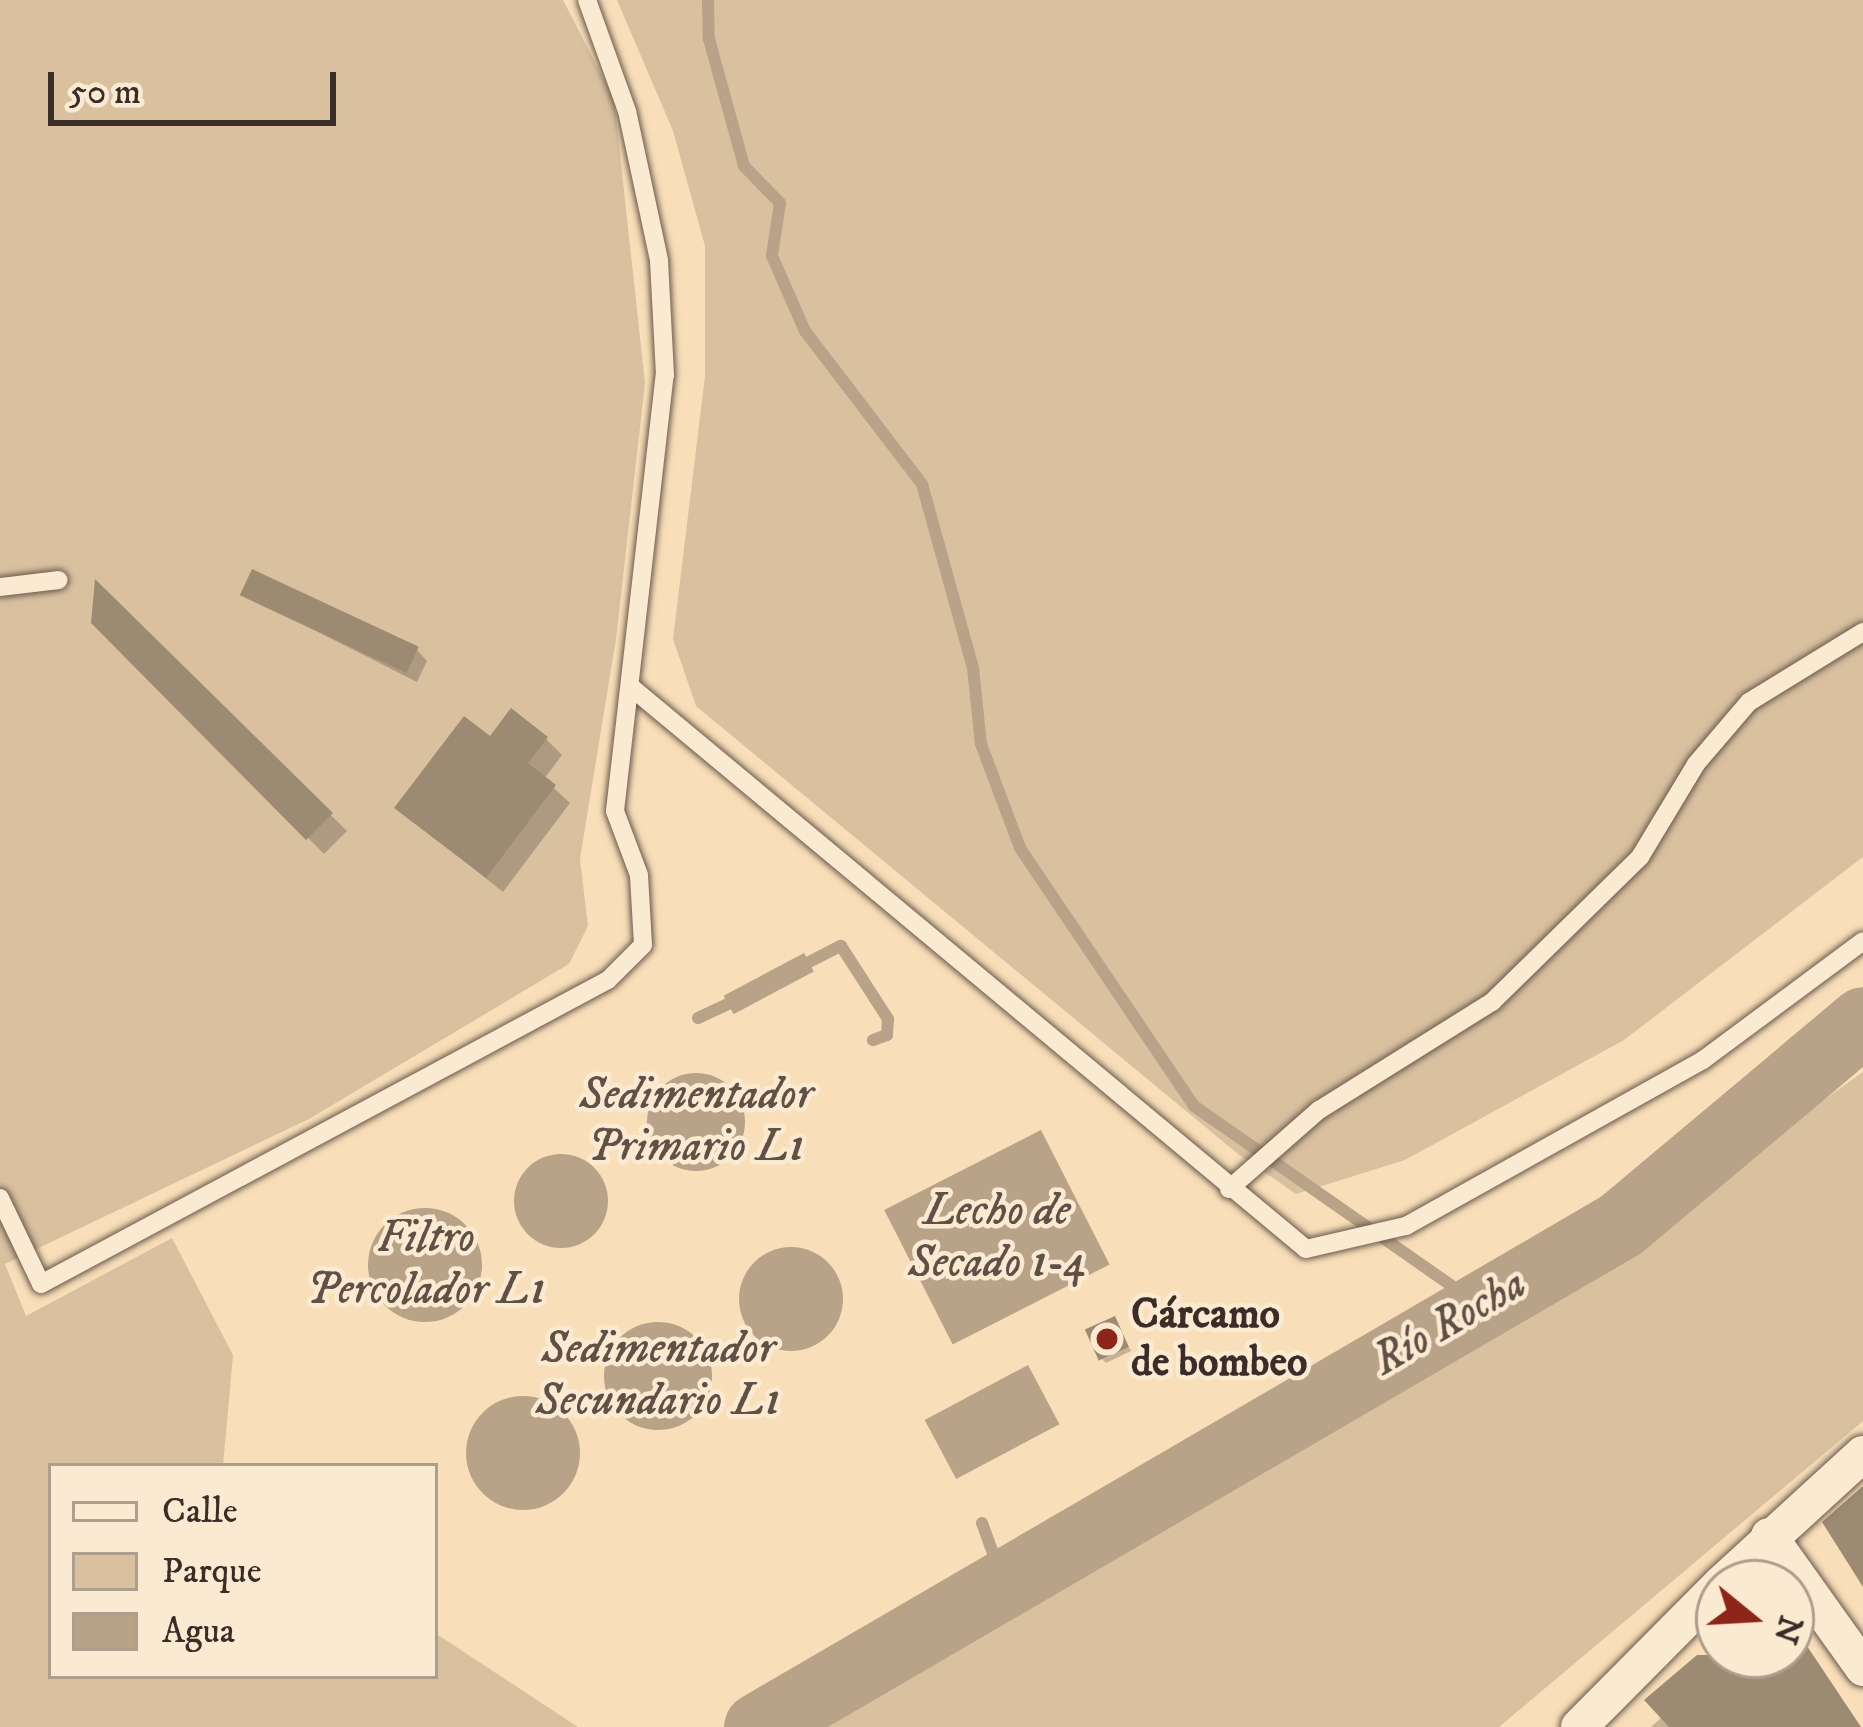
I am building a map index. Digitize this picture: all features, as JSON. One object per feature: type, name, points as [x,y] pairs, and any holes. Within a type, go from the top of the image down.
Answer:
[{"type":"street","points":[[1745,1559],[1863,1454]]},
{"type":"street","points":[[1768,1536],[1863,1668]]},
{"type":"street","points":[[1579,1727],[1695,1610]]},
{"type":"lane","points":[[0,1198],[41,1284],[608,980],[643,945],[639,875],[615,811],[665,375],[659,260],[627,111],[587,0]]},
{"type":"lane","points":[[0,587],[59,580]]},
{"type":"lane","points":[[1229,1189],[1319,1110],[1492,1002],[1640,857],[1696,764],[1749,702],[1863,632]]},
{"type":"lane","points":[[632,687],[835,849],[1229,1189],[1306,1249],[1406,1226],[1703,1060],[1863,941]]},
{"type":"green space","points":[[0,0],[563,0],[614,99],[645,383],[616,639],[580,859],[588,926],[569,964],[309,1119],[5,1264],[26,1316],[172,1238],[233,1355],[223,1463],[48,1463],[48,1679],[438,1679],[438,1635],[578,1727],[0,1727]]},
{"type":"green space","points":[[617,0],[1863,0],[1863,857],[1624,1040],[1405,1160],[1296,1194],[1238,1154],[696,706],[673,639],[705,376],[705,246],[673,131]]},
{"type":"green space","points":[[1863,1072],[1863,1421],[1499,1727],[775,1727],[865,1691],[1091,1546],[1589,1266]]},
{"type":"water","points":[[804,953],[814,972],[734,1014],[724,996]]},
{"type":"water","name":"Sedimentador Primario L1","points":[[696,1073],[731,1087],[745,1122],[731,1157],[696,1171],[661,1157],[647,1122],[661,1087]]},
{"type":"water","name":"Lecho de Secado 1-4","points":[[1041,1130],[1110,1265],[953,1344],[884,1210]]},
{"type":"water","points":[[561,1154],[594,1168],[608,1201],[594,1234],[561,1248],[528,1234],[514,1201],[528,1168]]},
{"type":"water","name":"Filtro Percolador L1","points":[[425,1208],[447,1213],[465,1225],[477,1243],[482,1265],[477,1287],[465,1305],[447,1317],[425,1322],[403,1317],[385,1305],[373,1287],[368,1265],[373,1243],[385,1225],[403,1213]]},
{"type":"water","points":[[791,1247],[811,1251],[834,1270],[843,1299],[839,1319],[820,1342],[791,1351],[771,1347],[748,1328],[739,1299],[743,1279],[762,1256]]},
{"type":"water","name":"Sedimentador Secundario L1","points":[[658,1322],[679,1326],[696,1338],[708,1355],[712,1376],[708,1397],[696,1414],[679,1426],[658,1430],[637,1426],[620,1414],[608,1397],[604,1376],[608,1355],[620,1338],[637,1326]]},
{"type":"water","points":[[1028,1365],[1059,1424],[956,1479],[925,1420]]},
{"type":"water","points":[[523,1396],[545,1401],[563,1413],[575,1431],[580,1453],[575,1475],[563,1493],[545,1505],[523,1510],[501,1505],[483,1493],[471,1475],[466,1453],[471,1431],[483,1413],[501,1401]]},
{"type":"building","points":[[252,569],[419,647],[407,673],[240,595]]},
{"type":"building","points":[[95,579],[333,813],[306,840],[91,623]]},
{"type":"building","points":[[511,708],[548,737],[528,763],[556,785],[486,878],[394,808],[464,716],[490,736]]},
{"type":"building","name":"Cárcamo de bombeo","points":[[1115,1316],[1129,1347],[1099,1360],[1085,1329]]},
{"type":"building","points":[[1863,1486],[1863,1587],[1822,1522]]},
{"type":"building","points":[[1695,1657],[1695,1679],[1815,1679],[1815,1658],[1861,1727],[1669,1727],[1644,1700]]},
{"type":"waterway","points":[[708,0],[709,39],[744,166],[780,203],[772,256],[805,331],[922,484],[973,668],[981,744],[1020,848],[1194,1106],[1479,1305]]},
{"type":"waterway","points":[[809,962],[841,946],[888,1019],[887,1035],[873,1040]]},
{"type":"waterway","points":[[698,1018],[728,1004]]},
{"type":"waterway","name":"Río Rocha","points":[[758,1727],[1620,1225],[1863,1021]]},
{"type":"waterway","points":[[982,1523],[1002,1578]]},
{"type":"place","name":"Cárcamo de bombeo","points":[[1107,1339]]}]
